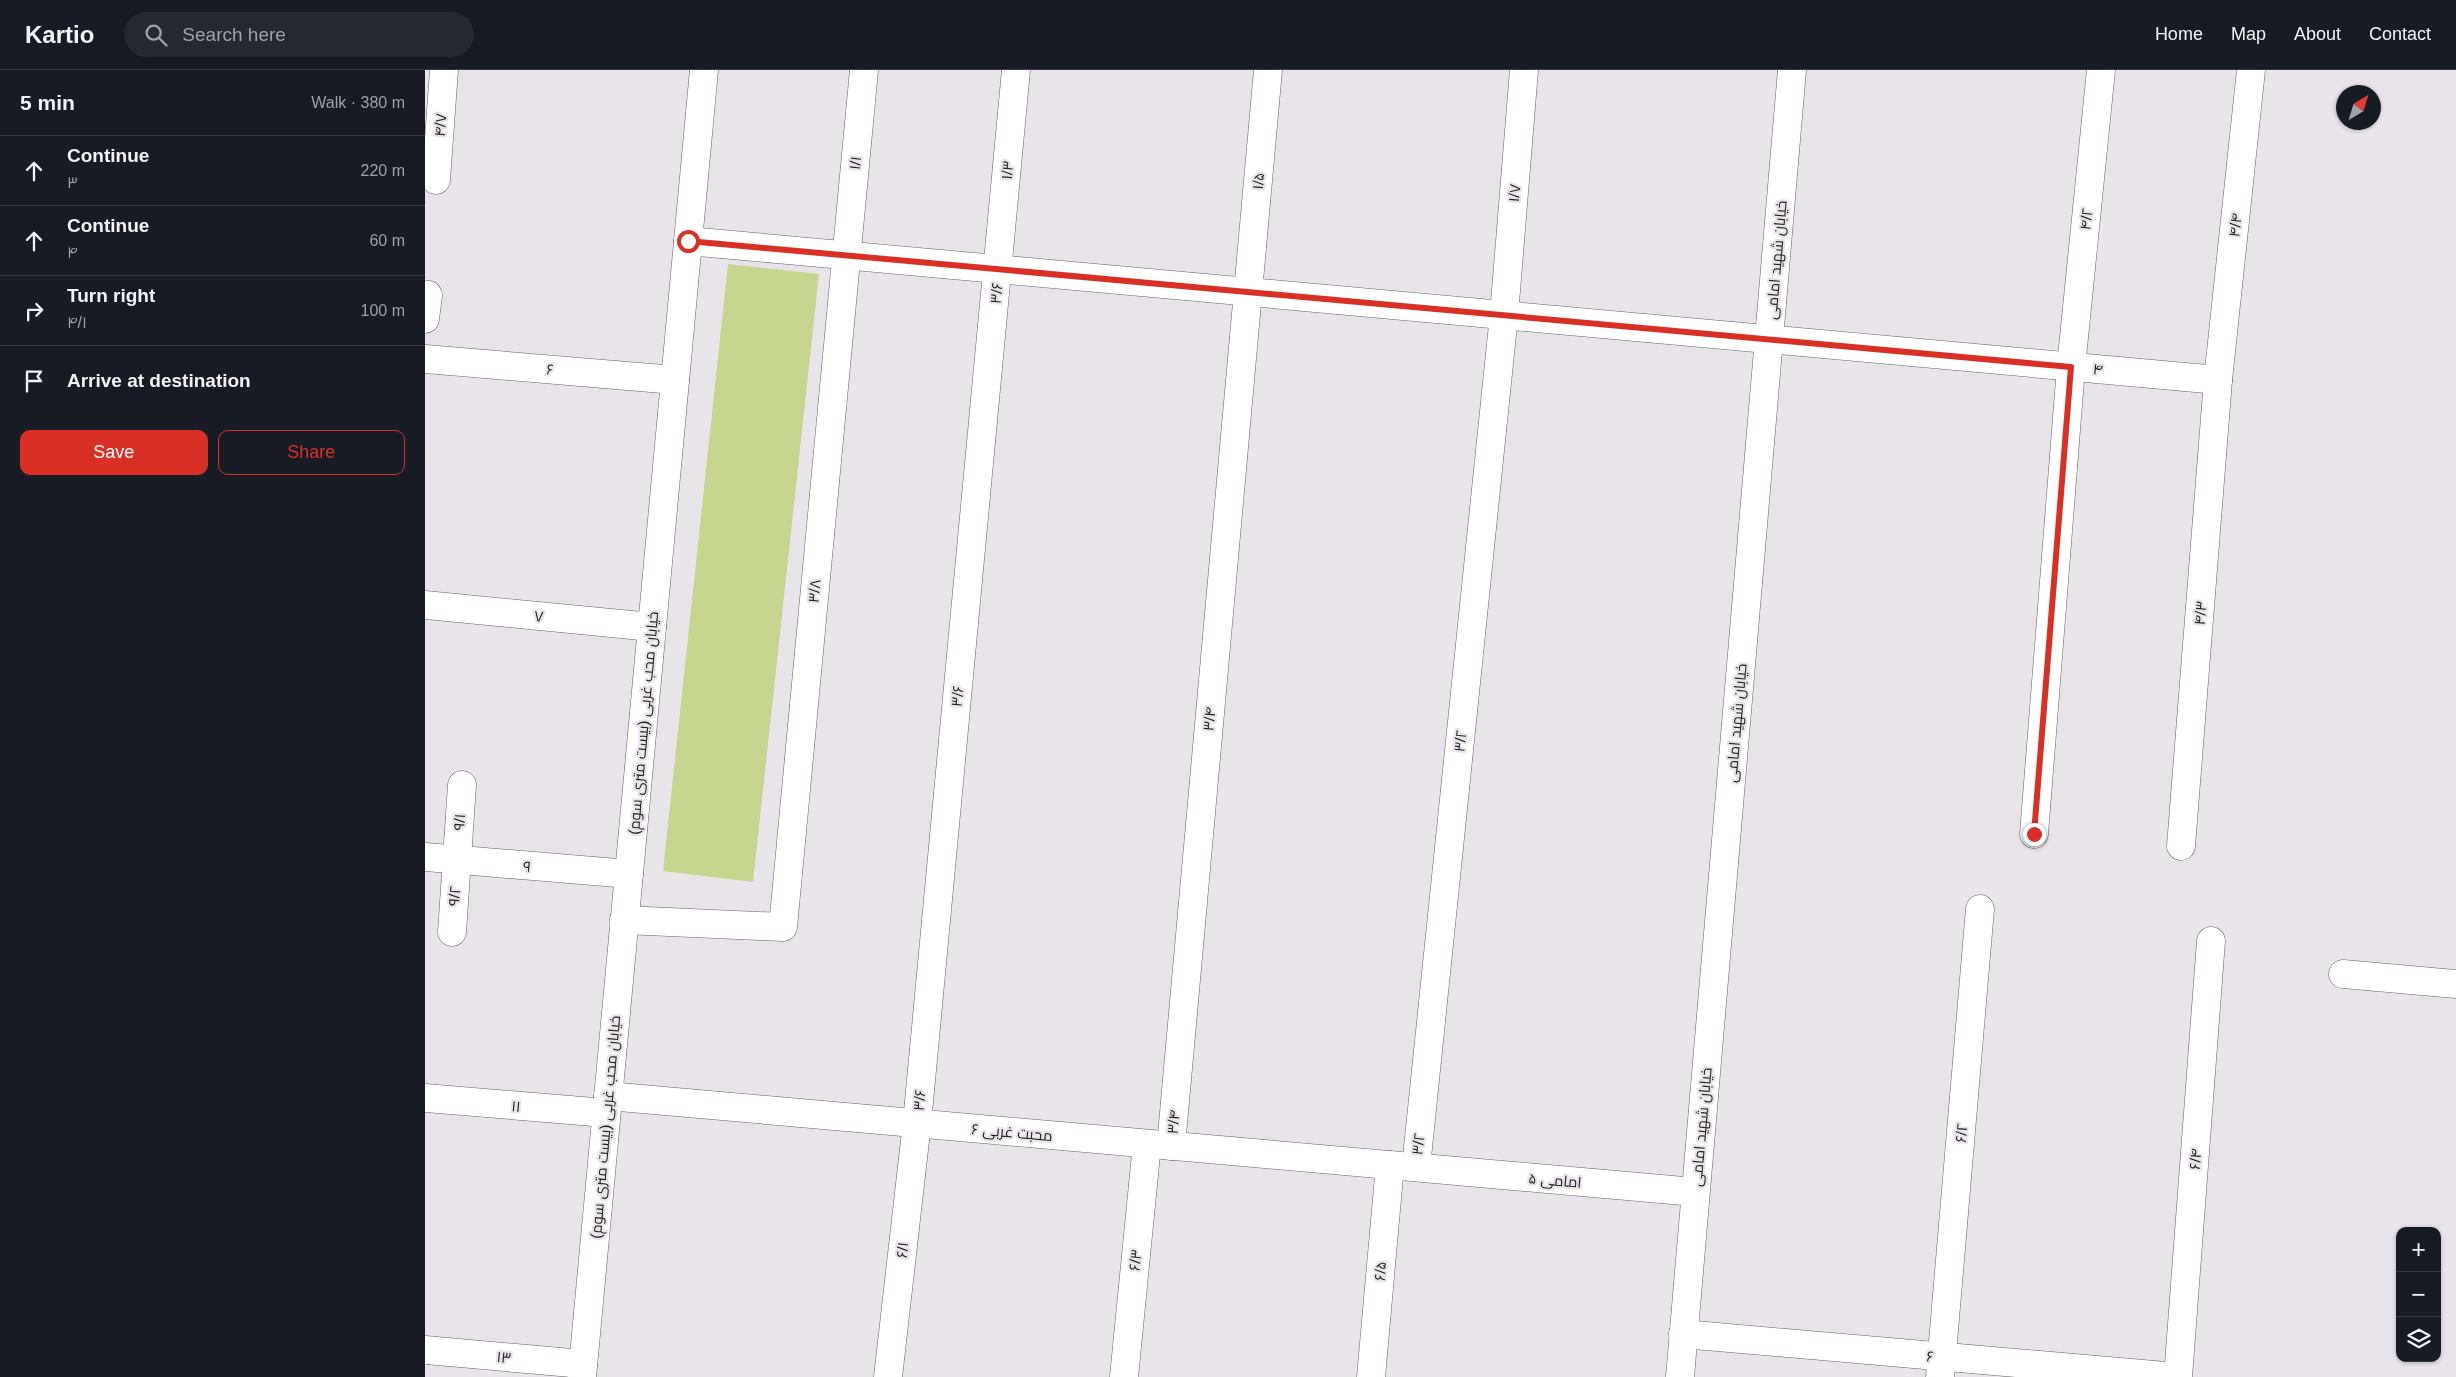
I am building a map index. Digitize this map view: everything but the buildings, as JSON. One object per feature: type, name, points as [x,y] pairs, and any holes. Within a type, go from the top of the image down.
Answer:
[{"type":"street","name":"۴/۷","points":[[436,180],[444,70]]},
{"type":"street","name":"خیابان محب غربی (بیست متری سوم)","points":[[582,1371],[704,70]]},
{"type":"street","name":"۱/۱","points":[[845,256],[864,70]]},
{"type":"street","name":"۱/۳","points":[[998,269],[1016,70]]},
{"type":"street","name":"۱/۵","points":[[1248,292],[1268,70]]},
{"type":"street","name":"۱/۷","points":[[1504,315],[1523,70]]},
{"type":"street","name":"خیابان شهید امامی","points":[[1680,1377],[1792,70]]},
{"type":"street","name":"۴/۲","points":[[2034,834],[2071,367],[2101,70]]},
{"type":"street","name":"۴/۴","points":[[2218,380],[2251,70]]},
{"type":"street","name":"۴","points":[[688,241],[2218,380]]},
{"type":"street","name":"۳/۸","points":[[625,920],[783,927],[845,256]]},
{"type":"street","name":"۳/۶","points":[[917,1123],[998,269]]},
{"type":"street","name":"۳/۴","points":[[1159,1145],[1248,292]]},
{"type":"street","name":"۳/۲","points":[[1403,1166],[1504,315]]},
{"type":"street","name":"۶","points":[[425,359],[675,380]]},
{"type":"street","name":"۴/۳","points":[[2181,846],[2218,380]]},
{"type":"street","name":"۷","points":[[425,606],[652,627]]},
{"type":"street","name":"۹/۱","points":[[457,860],[462,785]]},
{"type":"street","name":"۹","points":[[425,857],[629,874]]},
{"type":"street","name":"۹/۲","points":[[451,932],[457,860]]},
{"type":"street","name":"۶/۲","points":[[1941,1367],[1980,909]]},
{"type":"street","name":"۶/۴","points":[[2178,1377],[2211,941]]},
{"type":"street","points":[[2343,974],[2456,984]]},
{"type":"street","name":"۱۱","points":[[425,1098],[607,1104]]},
{"type":"street","name":"محبت غربی ۶","points":[[607,1104],[917,1123],[1403,1166]]},
{"type":"street","name":"۶/۱","points":[[888,1377],[917,1123]]},
{"type":"street","name":"۶/۳","points":[[1124,1377],[1159,1145]]},
{"type":"street","name":"امامی ۵","points":[[1403,1166],[1695,1192]]},
{"type":"street","name":"۶/۵","points":[[1371,1377],[1403,1166]]},
{"type":"street","name":"۶","points":[[1683,1334],[1941,1367],[2178,1377]]},
{"type":"street","name":"۱۳","points":[[425,1350],[582,1371]]},
{"type":"green space","points":[[728,264],[819,274],[753,882],[663,871]]},
{"type":"route","points":[[688,241],[2071,367],[2034,834]]}]
